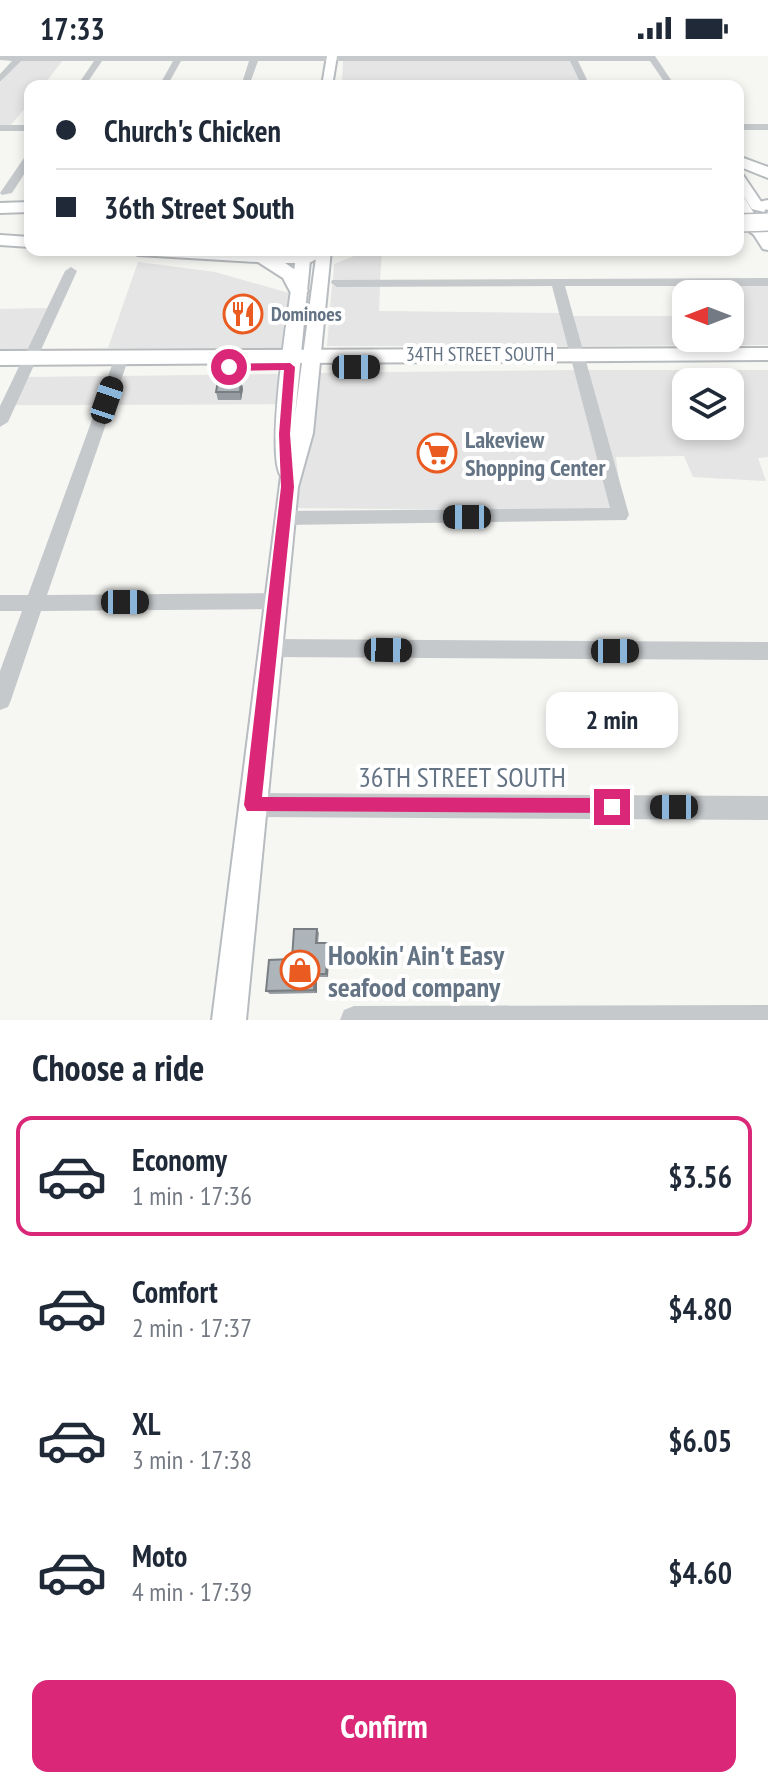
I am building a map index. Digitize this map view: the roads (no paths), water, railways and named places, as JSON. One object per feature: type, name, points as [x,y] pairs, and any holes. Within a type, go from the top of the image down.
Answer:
[{"type":"highway","points":[[744,163],[768,173]]},
{"type":"highway","points":[[744,179],[768,179]]},
{"type":"highway","points":[[2,204],[24,208]]},
{"type":"highway","points":[[744,211],[766,225]]},
{"type":"highway","points":[[744,223],[766,225]]},
{"type":"highway","points":[[0,232],[24,232]]},
{"type":"highway","points":[[0,240],[24,242]]},
{"type":"highway","points":[[223,256],[265,259],[294,256]]},
{"type":"highway","points":[[265,259],[291,275],[299,291]]},
{"type":"highway","name":"34TH STREET SOUTH","points":[[0,358],[27,363],[120,363],[578,360],[768,354]]},
{"type":"highway","name":"34TH STREET SOUTH","points":[[578,360],[768,367]]},
{"type":"highway","name":"34TH STREET SOUTH","points":[[0,369],[27,363]]},
{"type":"main road","points":[[329,80],[336,58]]},
{"type":"main road","points":[[336,58],[338,80]]},
{"type":"main road","points":[[744,189],[766,225]]},
{"type":"main road","points":[[744,205],[766,225]]},
{"type":"main road","points":[[301,361],[299,291],[304,256]]},
{"type":"main road","points":[[229,1020],[288,487],[284,434],[323,256]]},
{"type":"street","points":[[0,79],[19,57]]},
{"type":"street","points":[[0,58],[652,58],[667,80]]},
{"type":"street","points":[[85,80],[99,59]]},
{"type":"street","points":[[166,80],[178,59]]},
{"type":"street","points":[[247,80],[254,59]]},
{"type":"street","points":[[574,62],[583,80]]},
{"type":"street","points":[[744,127],[768,127]]},
{"type":"street","points":[[0,128],[24,128]]},
{"type":"street","points":[[2,204],[24,167]]},
{"type":"street","points":[[0,422],[71,271]]},
{"type":"street","points":[[284,518],[620,515],[557,282]]},
{"type":"street","points":[[337,283],[768,282]]},
{"type":"street","points":[[0,700],[120,363]]},
{"type":"street","points":[[0,603],[275,601]]},
{"type":"street","points":[[270,648],[768,651]]},
{"type":"street","name":"36TH STREET SOUTH","points":[[253,805],[768,808]]},
{"type":"street","points":[[354,1020],[768,1019]]},
{"type":"place","name":"Dominoes","points":[[243,314]]},
{"type":"place","name":"Lakeview Shopping Center","points":[[437,453]]},
{"type":"place","name":"Hookin' Ain't Easy seafood company","points":[[300,970]]}]
